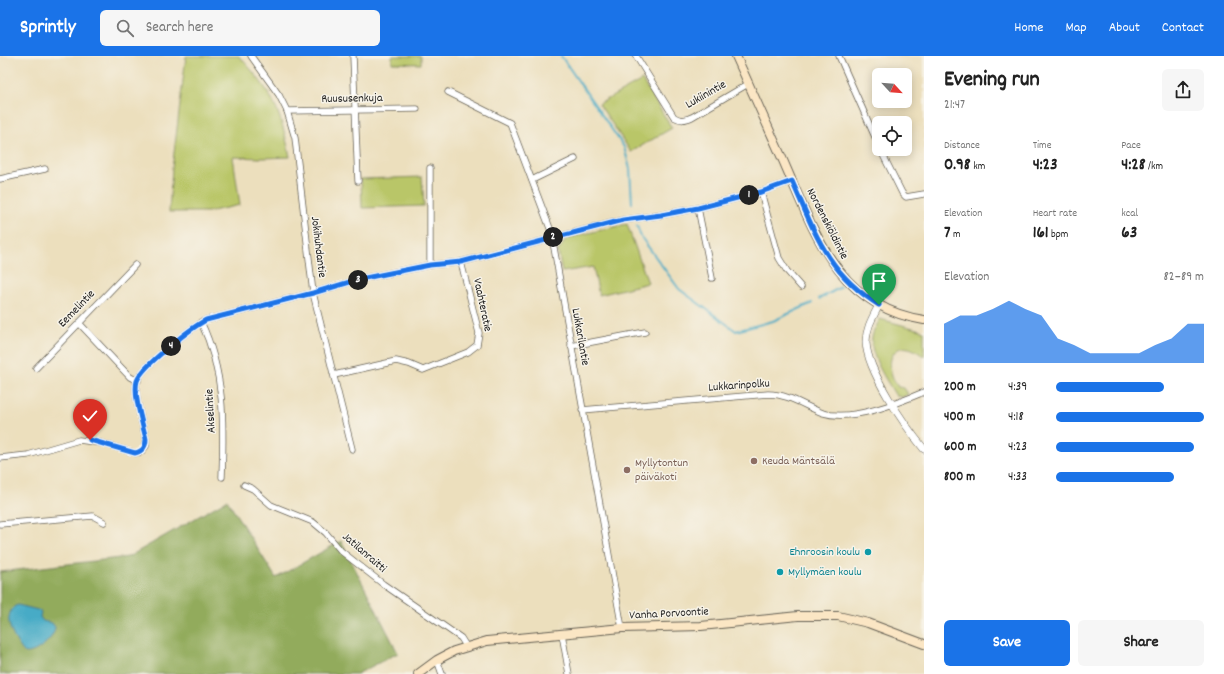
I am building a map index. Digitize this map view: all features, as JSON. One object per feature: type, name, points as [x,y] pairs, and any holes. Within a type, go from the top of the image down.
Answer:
[{"type":"main road","name":"Nordenskiöldintie","points":[[736,56],[812,227],[836,268],[864,296],[879,305],[893,312],[924,320]]},
{"type":"main road","name":"Vanha Porvoontie","points":[[418,674],[438,660],[466,646],[487,641],[622,628],[701,626],[798,616],[827,615],[868,623],[924,644]]},
{"type":"street","name":"Jokihuhdantie","points":[[251,56],[272,83],[288,111],[295,138],[313,293],[352,449]]},
{"type":"street","points":[[353,56],[358,181]]},
{"type":"street","name":"Lukiinintie","points":[[636,56],[674,117],[680,120],[685,120],[692,117],[748,84]]},
{"type":"street","points":[[839,56],[872,130]]},
{"type":"street","name":"Lukkarilantie","points":[[448,92],[510,124],[552,237],[622,628]]},
{"type":"street","name":"Ruususenkuja","points":[[288,111],[417,109]]},
{"type":"street","points":[[884,156],[902,193],[906,197],[924,194]]},
{"type":"street","points":[[532,180],[575,159]]},
{"type":"street","points":[[430,168],[430,265]]},
{"type":"street","points":[[0,179],[45,169]]},
{"type":"street","points":[[0,458],[28,455],[79,440],[101,443],[135,453],[141,452],[146,446],[146,439],[137,392],[138,381],[144,370],[191,328],[201,322],[313,293],[360,279],[430,265],[461,262],[552,237],[623,220],[698,208],[761,192],[792,181]]},
{"type":"street","points":[[761,192],[779,258],[787,271],[801,287]]},
{"type":"street","points":[[698,208],[712,278]]},
{"type":"street","name":"Vaahteratie","points":[[334,375],[396,361],[409,364],[423,370],[468,352],[477,345],[479,333],[461,262]]},
{"type":"street","name":"Eemelintie","points":[[36,368],[135,265]]},
{"type":"street","points":[[879,305],[867,331],[867,351],[877,377],[924,449]]},
{"type":"street","name":"Akselintie","points":[[201,322],[207,334],[221,386],[224,443],[222,477]]},
{"type":"street","points":[[79,323],[130,377],[138,381]]},
{"type":"street","points":[[571,346],[645,332]]},
{"type":"street","name":"Lukkarinpolku","points":[[582,410],[780,394],[824,413],[834,414],[872,411],[894,405],[924,392]]},
{"type":"street","name":"Jatilanraitti","points":[[244,485],[253,489],[271,505],[313,522],[320,527],[341,551],[383,584],[461,638],[466,646]]},
{"type":"street","points":[[0,524],[93,516],[104,522]]},
{"type":"street","points":[[562,634],[568,674]]},
{"type":"street","points":[[438,660],[442,674]]},
{"type":"green space","points":[[186,56],[239,56],[267,91],[278,113],[290,157],[233,157],[240,205],[208,212],[169,212],[172,169]]},
{"type":"green space","points":[[392,56],[421,56],[421,64],[392,63]]},
{"type":"green space","points":[[642,80],[672,128],[631,152],[599,104]]},
{"type":"green space","points":[[422,177],[424,206],[362,208],[361,179]]},
{"type":"green space","points":[[627,224],[648,283],[599,295],[593,267],[562,272],[558,251],[567,238]]},
{"type":"green space","points":[[880,319],[924,331],[924,357],[915,350],[906,348],[899,349],[894,352],[891,359],[890,367],[893,377],[898,387],[904,388],[908,394],[903,397],[896,396],[880,368],[873,352],[872,337]]},
{"type":"green space","points":[[227,500],[276,578],[341,541],[398,653],[357,674],[0,674],[0,572],[128,557]]},
{"type":"water","points":[[18,605],[38,610],[41,612],[40,617],[43,621],[52,623],[55,627],[52,636],[44,644],[29,653],[25,653],[23,651],[10,628],[9,616],[15,606]]},
{"type":"waterway","points":[[561,56],[624,147],[630,169],[632,203]]},
{"type":"waterway","points":[[637,226],[641,237],[679,289],[736,331],[773,321],[812,303]]},
{"type":"waterway","points":[[819,299],[841,287]]},
{"type":"place","name":"Keuda Mäntsälä","points":[[754,461]]},
{"type":"place","name":"Myllytontun päiväkoti","points":[[627,470]]},
{"type":"place","name":"Ehnroosin koulu","points":[[868,552]]},
{"type":"place","name":"Myllymäen koulu","points":[[780,572]]},
{"type":"route","points":[[90,440],[135,453],[141,452],[146,446],[146,439],[136,388],[138,381],[144,370],[191,328],[206,320],[313,293],[360,279],[430,265],[461,262],[540,240],[623,220],[698,208],[761,192],[792,181],[812,227],[830,260],[846,280],[864,296],[879,305]]}]
